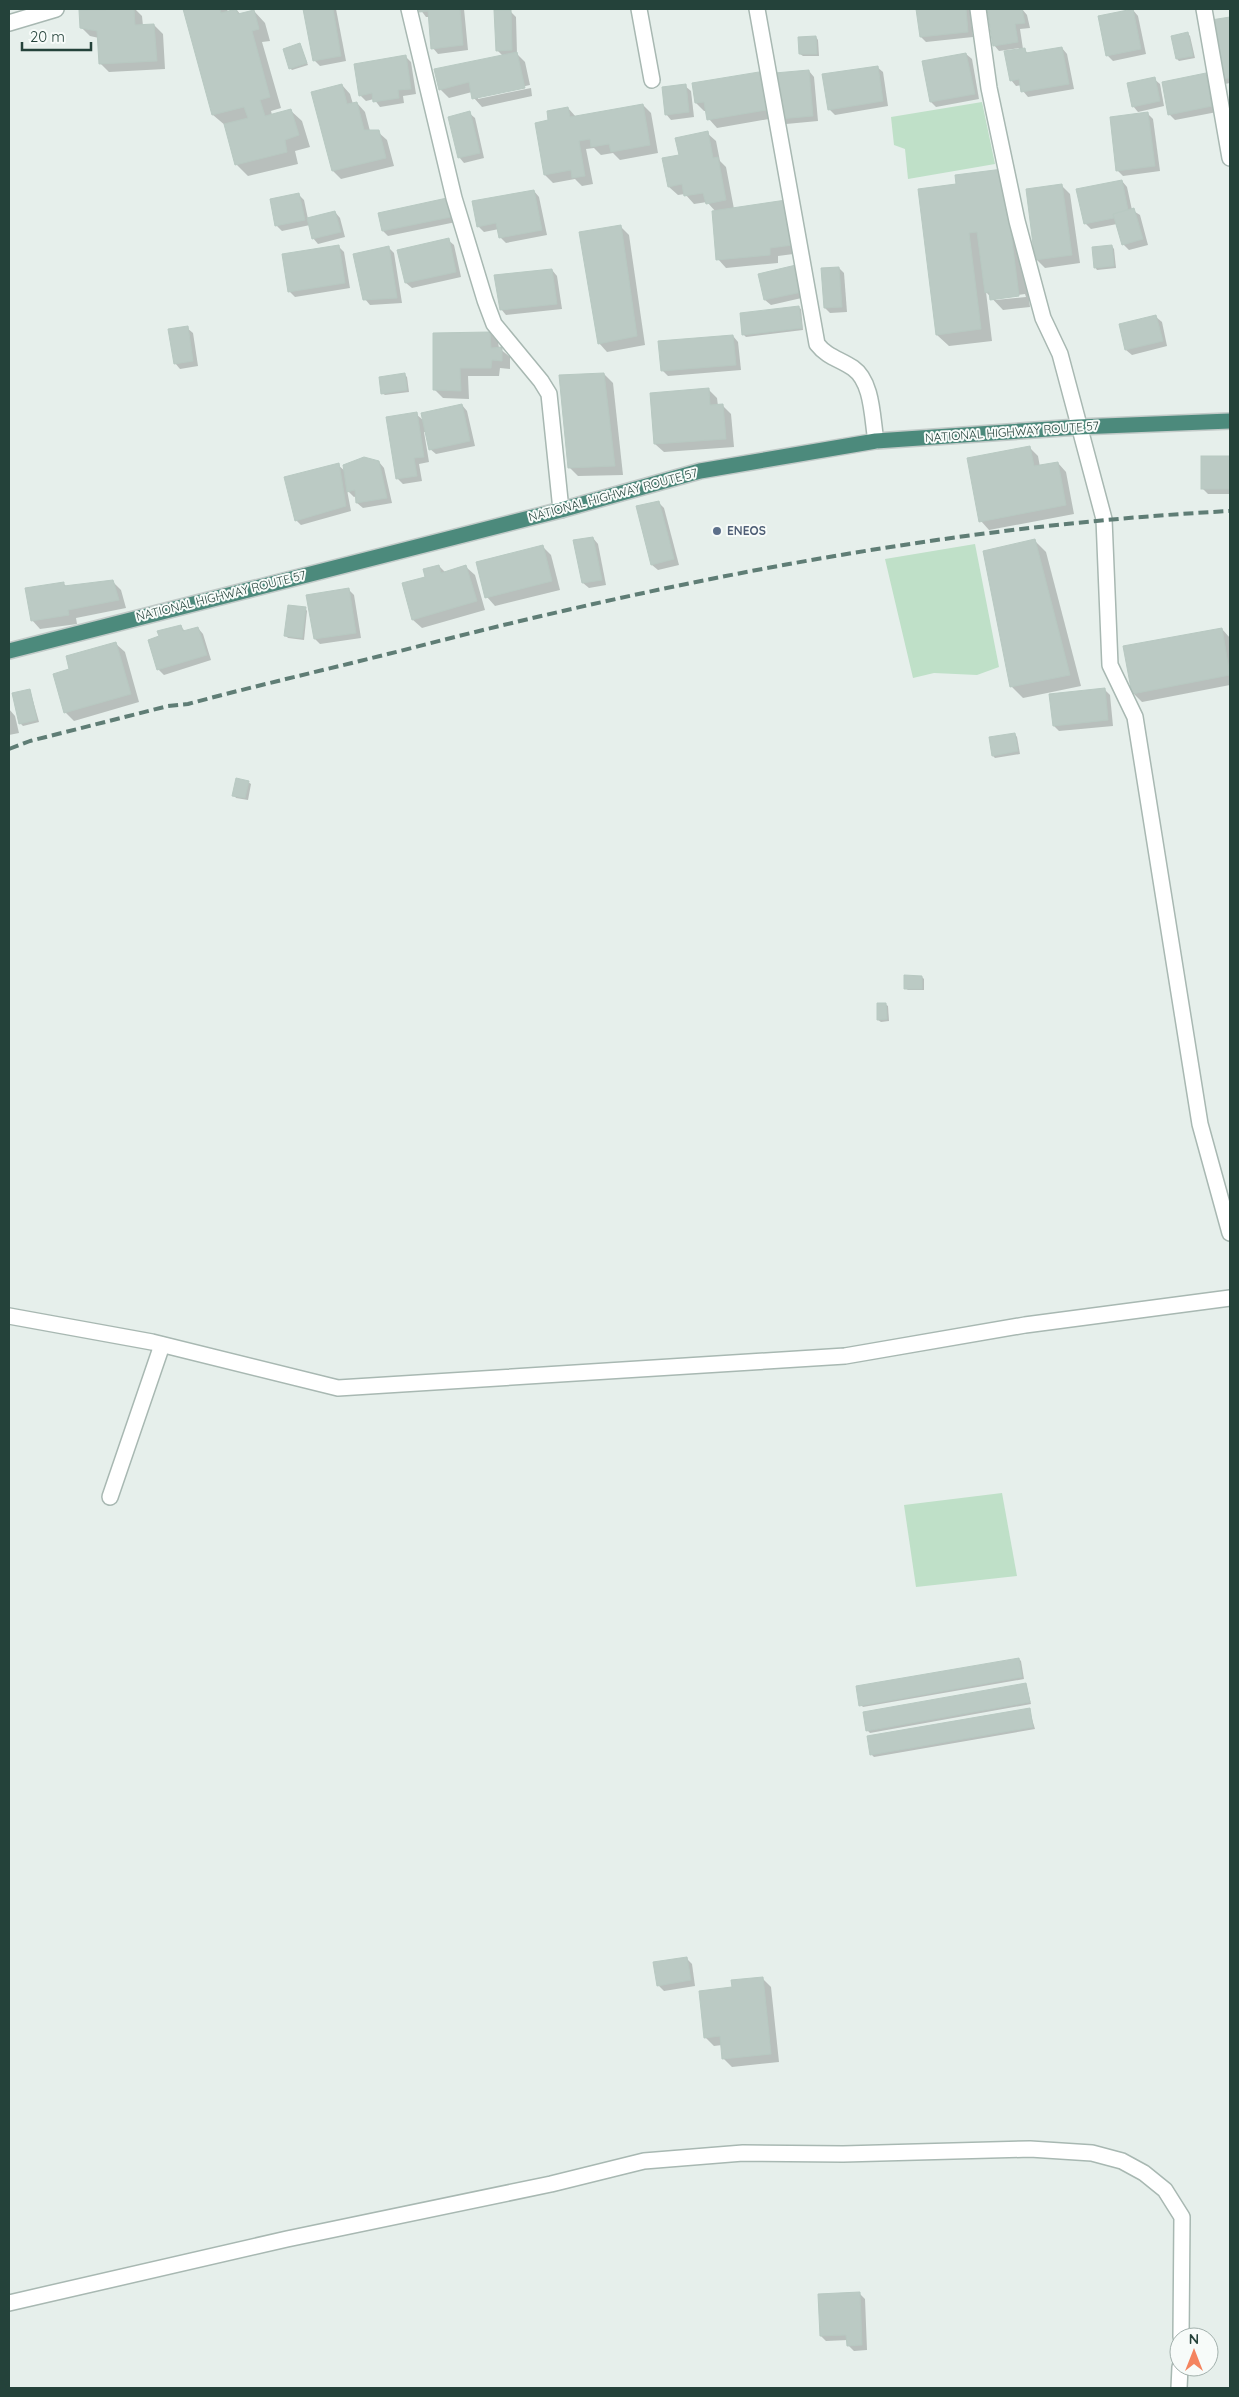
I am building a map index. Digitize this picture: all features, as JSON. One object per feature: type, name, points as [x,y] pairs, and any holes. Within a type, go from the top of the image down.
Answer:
[{"type":"highway","name":"NATIONAL HIGHWAY ROUTE 57","points":[[9,651],[561,510],[700,471],[876,441],[1078,426],[1230,420]]},
{"type":"street","points":[[9,23],[56,9]]},
{"type":"street","points":[[409,9],[454,198],[485,300],[494,324],[541,380],[548,394],[561,510]]},
{"type":"street","points":[[638,9],[652,80]]},
{"type":"street","points":[[757,9],[817,344],[824,353],[854,368],[866,384],[876,441]]},
{"type":"street","points":[[978,9],[990,88],[1017,220],[1043,318],[1060,354],[1104,519],[1110,665],[1135,717],[1200,1124],[1230,1233]]},
{"type":"street","points":[[1204,9],[1230,158]]},
{"type":"street","points":[[9,1316],[162,1345],[338,1388],[845,1356],[1025,1325],[1230,1298]]},
{"type":"street","points":[[110,1496],[162,1345]]},
{"type":"street","points":[[9,2303],[200,2258],[551,2184],[644,2161],[743,2153],[863,2153],[1030,2149],[1092,2152],[1122,2161],[1144,2173],[1165,2190],[1182,2217],[1181,2327]]},
{"type":"green space","points":[[982,102],[995,164],[908,179],[905,149],[894,145],[891,117]]},
{"type":"green space","points":[[975,544],[999,667],[977,675],[934,673],[913,678],[885,559]]},
{"type":"green space","points":[[1002,1493],[1017,1576],[916,1587],[904,1505]]},
{"type":"building","points":[[134,9],[135,25],[154,24],[157,61],[99,64],[97,31],[80,28],[79,10]]},
{"type":"building","points":[[183,9],[220,9],[221,13],[236,9],[238,14],[254,10],[259,29],[252,31],[270,97],[260,100],[265,116],[291,109],[299,135],[285,140],[287,152],[235,165],[224,124],[248,118],[244,107],[212,115]]},
{"type":"building","points":[[303,9],[333,9],[341,56],[313,61]]},
{"type":"building","points":[[419,9],[460,9],[463,45],[431,49],[428,11],[419,12]]},
{"type":"building","points":[[916,9],[966,9],[968,32],[920,37]]},
{"type":"building","points":[[987,9],[1022,9],[1025,23],[1015,24],[1018,42],[993,46]]},
{"type":"building","points":[[1133,9],[1141,49],[1106,56],[1098,16]]},
{"type":"building","points":[[494,10],[511,10],[512,50],[496,51]]},
{"type":"building","points":[[1230,17],[1230,78],[1219,79],[1211,20]]},
{"type":"building","points":[[1188,32],[1193,56],[1176,59],[1171,36]]},
{"type":"building","points":[[816,36],[817,54],[799,54],[798,37]]},
{"type":"building","points":[[300,43],[307,63],[289,69],[283,49]]},
{"type":"building","points":[[1062,47],[1069,84],[1021,92],[1019,79],[1010,81],[1004,51],[1025,48],[1026,53]]},
{"type":"building","points":[[517,52],[525,88],[472,99],[469,82],[439,90],[434,69]]},
{"type":"building","points":[[966,53],[975,94],[930,102],[922,61]]},
{"type":"building","points":[[406,55],[411,89],[398,90],[399,98],[373,102],[372,93],[359,96],[354,64]]},
{"type":"building","points":[[878,66],[883,101],[828,110],[822,74]]},
{"type":"building","points":[[809,70],[813,116],[779,119],[775,73]]},
{"type":"building","points":[[765,71],[772,109],[707,120],[704,102],[695,103],[692,83]]},
{"type":"building","points":[[1206,73],[1212,106],[1168,115],[1162,82]]},
{"type":"building","points":[[1155,77],[1160,101],[1132,107],[1127,83]]},
{"type":"building","points":[[342,84],[347,104],[357,102],[364,130],[379,130],[386,158],[332,171],[311,92]]},
{"type":"building","points":[[686,84],[689,112],[665,115],[662,87]]},
{"type":"building","points":[[643,104],[650,145],[611,152],[609,144],[591,147],[590,139],[579,141],[585,176],[572,178],[571,170],[544,175],[535,123],[548,120],[547,111],[568,107],[570,117]]},
{"type":"building","points":[[470,111],[480,153],[458,158],[448,117]]},
{"type":"building","points":[[1148,112],[1155,166],[1116,171],[1110,117]]},
{"type":"building","points":[[708,131],[713,158],[718,157],[726,200],[706,204],[703,193],[684,196],[682,184],[668,187],[662,158],[679,155],[675,138]]},
{"type":"building","points":[[1003,169],[1019,296],[990,300],[989,292],[985,293],[977,232],[969,233],[981,329],[936,335],[918,189],[956,184],[955,175]]},
{"type":"building","points":[[1122,180],[1129,215],[1084,224],[1076,189]]},
{"type":"building","points":[[1062,184],[1072,255],[1035,260],[1026,189]]},
{"type":"building","points":[[534,190],[542,230],[499,238],[496,223],[477,227],[472,201]]},
{"type":"building","points":[[299,193],[305,220],[275,226],[270,199]]},
{"type":"building","points":[[447,198],[451,217],[382,231],[378,213]]},
{"type":"building","points":[[786,200],[793,245],[770,248],[770,255],[716,260],[712,211]]},
{"type":"building","points":[[1134,208],[1143,239],[1122,245],[1113,214]]},
{"type":"building","points":[[335,211],[341,232],[312,239],[307,218]]},
{"type":"building","points":[[621,225],[637,336],[598,344],[579,232]]},
{"type":"building","points":[[449,238],[456,272],[405,283],[397,250]]},
{"type":"building","points":[[339,245],[345,283],[288,292],[282,254]]},
{"type":"building","points":[[1112,245],[1114,266],[1094,268],[1092,247]]},
{"type":"building","points":[[389,246],[397,298],[363,300],[353,254]]},
{"type":"building","points":[[796,265],[802,292],[764,300],[758,274]]},
{"type":"building","points":[[839,267],[842,307],[824,308],[821,268]]},
{"type":"building","points":[[552,269],[557,304],[500,310],[494,275]]},
{"type":"building","points":[[799,306],[802,328],[742,335],[740,313]]},
{"type":"building","points":[[1156,315],[1163,341],[1125,350],[1119,324]]},
{"type":"building","points":[[188,326],[193,361],[174,364],[168,329]]},
{"type":"building","points":[[490,332],[491,348],[502,347],[502,361],[492,360],[491,368],[460,368],[461,391],[433,390],[433,333]]},
{"type":"building","points":[[733,335],[736,365],[661,371],[658,341]]},
{"type":"building","points":[[405,373],[407,390],[381,394],[379,377]]},
{"type":"building","points":[[604,373],[615,466],[568,468],[559,375]]},
{"type":"building","points":[[709,388],[710,405],[723,404],[726,439],[654,444],[650,393]]},
{"type":"building","points":[[462,404],[470,441],[429,450],[421,413]]},
{"type":"building","points":[[417,412],[424,457],[414,458],[417,476],[396,479],[386,417]]},
{"type":"building","points":[[1030,446],[1034,466],[1058,462],[1066,505],[979,522],[967,458]]},
{"type":"building","points":[[1201,456],[1230,456],[1230,489],[1201,489]]},
{"type":"building","points":[[364,457],[379,461],[387,498],[356,503],[355,490],[347,492],[343,465]]},
{"type":"building","points":[[339,463],[346,506],[295,521],[284,477]]},
{"type":"building","points":[[659,501],[674,559],[651,565],[636,506]]},
{"type":"building","points":[[593,537],[602,580],[582,583],[573,540]]},
{"type":"building","points":[[1035,539],[1070,675],[1010,687],[983,551]]},
{"type":"building","points":[[543,545],[552,581],[485,598],[476,562]]},
{"type":"building","points":[[439,565],[441,573],[466,565],[477,601],[412,620],[402,583],[425,577],[423,569]]},
{"type":"building","points":[[113,580],[119,600],[68,610],[69,615],[31,621],[25,588],[64,582],[64,586]]},
{"type":"building","points":[[349,588],[356,633],[314,639],[306,595]]},
{"type":"building","points":[[288,605],[306,607],[302,638],[284,636]]},
{"type":"building","points":[[181,625],[183,631],[198,627],[207,655],[157,670],[148,640],[159,636],[157,631]]},
{"type":"building","points":[[1222,628],[1230,675],[1132,694],[1123,646]]},
{"type":"building","points":[[116,642],[131,694],[64,713],[53,674],[69,669],[66,656]]},
{"type":"building","points":[[1105,688],[1108,720],[1053,726],[1049,694]]},
{"type":"building","points":[[30,689],[37,720],[19,724],[12,693]]},
{"type":"building","points":[[1015,733],[1018,751],[992,756],[989,737]]},
{"type":"building","points":[[236,778],[249,781],[245,798],[232,796]]},
{"type":"building","points":[[904,975],[922,976],[922,989],[904,989]]},
{"type":"building","points":[[877,1003],[886,1003],[887,1019],[877,1020]]},
{"type":"building","points":[[1019,1658],[1022,1677],[859,1706],[856,1686]]},
{"type":"building","points":[[1026,1683],[1030,1702],[866,1731],[863,1712]]},
{"type":"building","points":[[1030,1708],[1033,1727],[870,1755],[867,1736]]},
{"type":"building","points":[[687,1957],[691,1980],[657,1986],[653,1962]]},
{"type":"building","points":[[763,1977],[771,2054],[722,2059],[720,2036],[704,2038],[699,1991],[732,1987],[731,1980]]},
{"type":"building","points":[[860,2292],[862,2345],[847,2346],[846,2335],[820,2336],[818,2294]]},
{"type":"railway","points":[[9,749],[30,741],[168,706],[188,704],[503,625],[708,579],[915,543],[1019,529],[1124,518],[1230,511]]},
{"type":"place","name":"ENEOS","points":[[717,531]]}]
